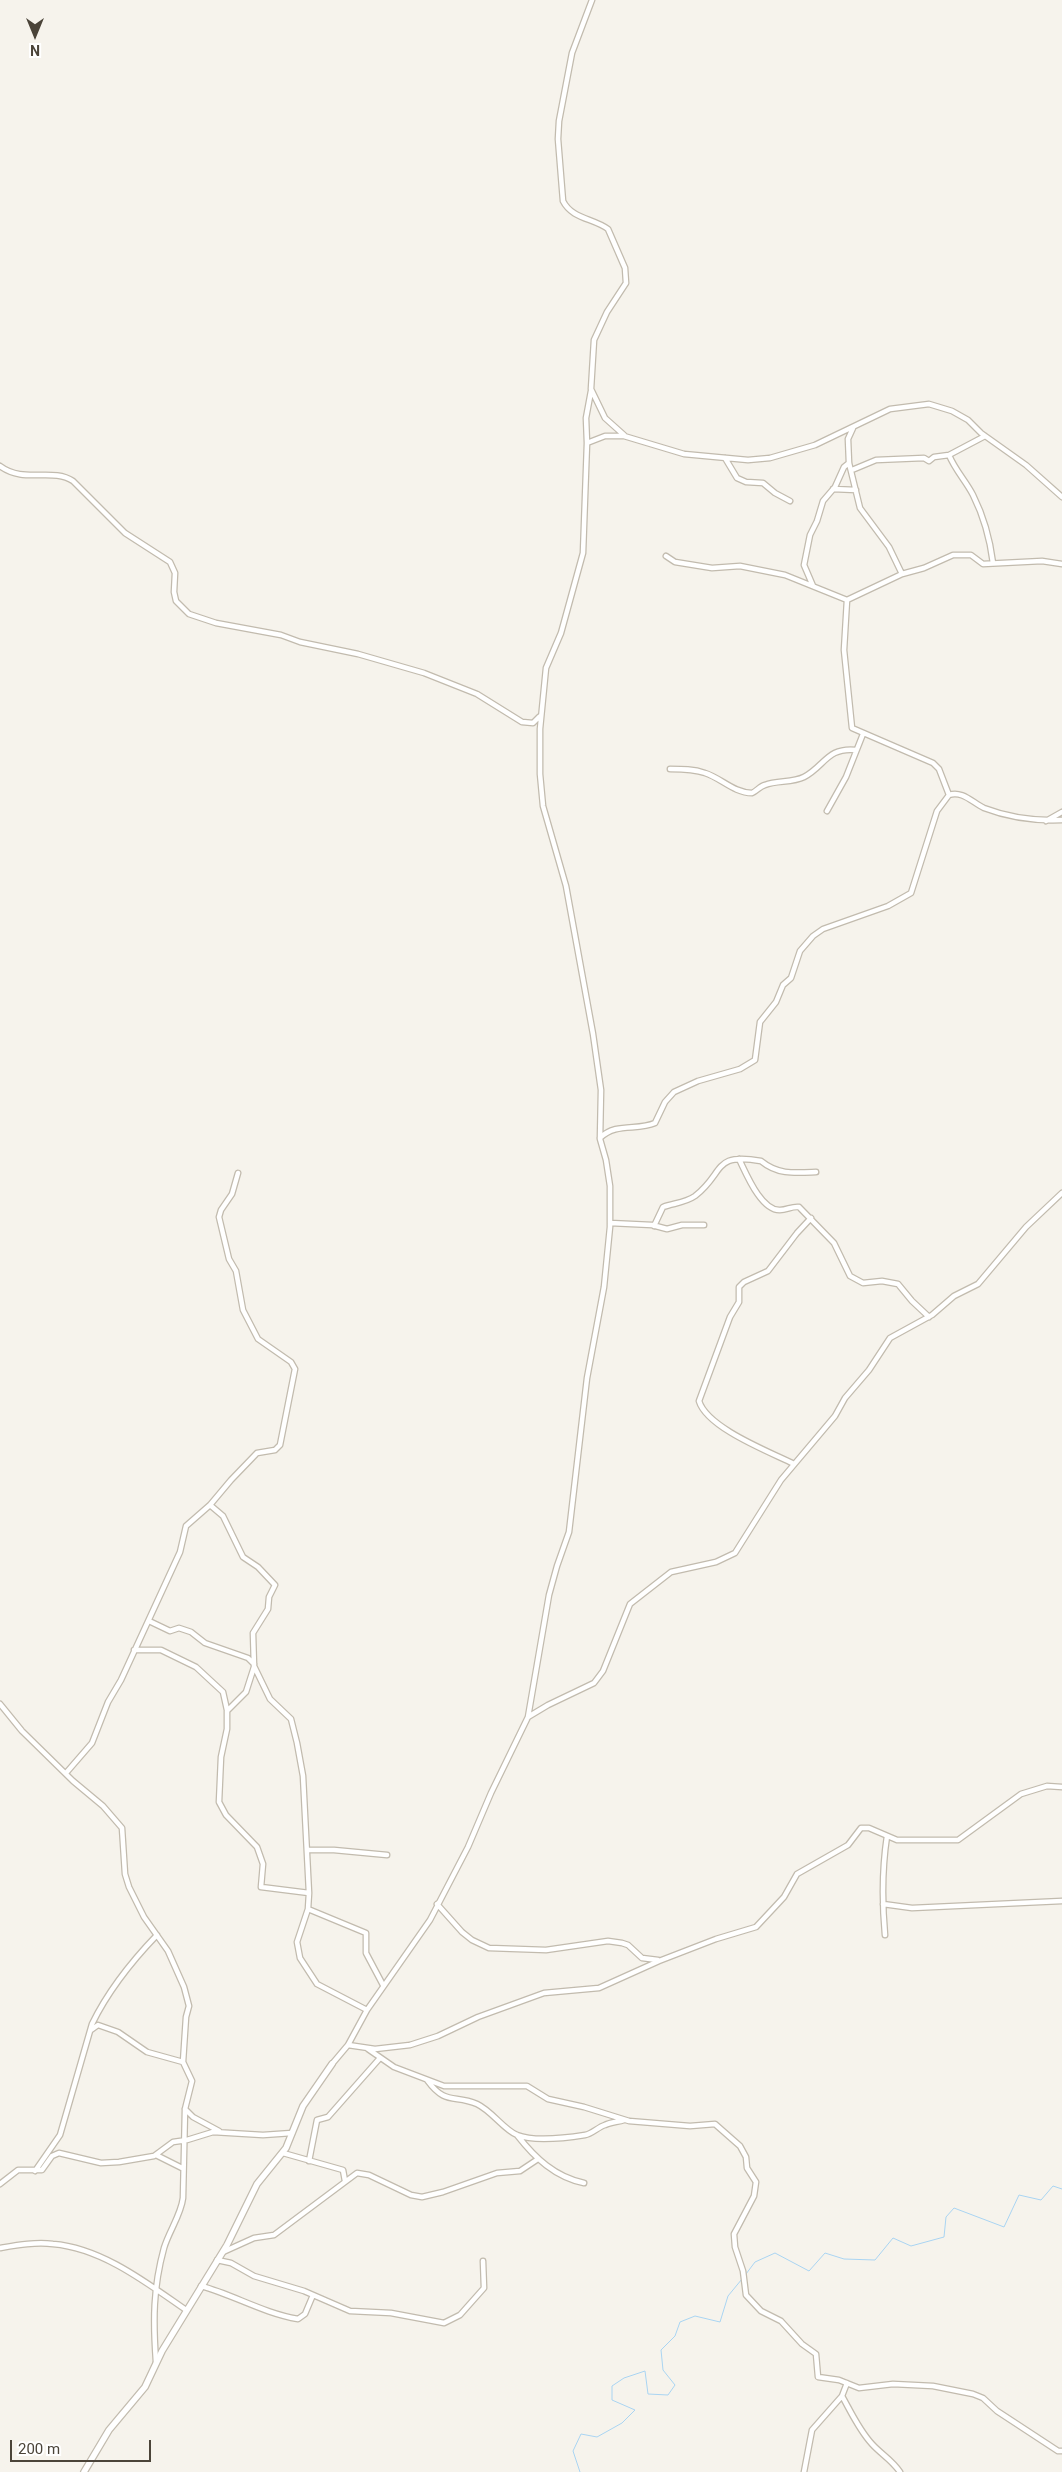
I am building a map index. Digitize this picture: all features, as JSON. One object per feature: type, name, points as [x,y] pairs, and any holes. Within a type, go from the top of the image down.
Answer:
[{"type":"street","points":[[84,2472],[109,2430],[143,2390],[186,2310],[222,2252],[264,2174],[283,2153],[303,2106],[332,2064],[348,2046],[383,1985],[418,1940],[468,1847],[491,1793],[528,1717],[550,1595],[557,1566],[570,1532],[588,1371],[604,1287],[610,1223],[609,1174],[600,1139],[601,1090],[580,955],[566,886],[541,796],[541,714],[546,668],[561,633],[584,553],[586,418],[591,389],[594,340],[607,312],[623,288],[626,276],[625,268],[612,234],[601,224],[570,212],[563,201],[558,139],[559,121],[572,53],[592,0]]},
{"type":"street","points":[[591,389],[605,418],[624,436]]},
{"type":"street","points":[[587,443],[605,436],[624,436],[684,454],[748,460],[779,457],[815,445],[890,409],[929,404],[964,417],[985,436],[1026,465],[1062,497]]},
{"type":"street","points":[[854,427],[848,438],[849,463],[860,509],[869,518],[889,547],[902,574]]},
{"type":"street","points":[[852,470],[876,460],[924,458],[927,461],[948,455],[985,436]]},
{"type":"street","points":[[948,455],[973,496],[990,537],[993,562]]},
{"type":"street","points":[[725,458],[737,478],[746,482],[763,483],[775,494],[790,501]]},
{"type":"street","points":[[813,586],[805,569],[805,557],[821,505],[849,463]]},
{"type":"street","points":[[0,466],[6,471],[21,476],[63,476],[76,484],[125,533],[170,562],[175,573],[174,592],[176,602],[195,617],[216,623],[281,635],[300,642],[358,654],[424,673],[477,694],[522,722],[533,723],[541,714]]},
{"type":"street","points":[[833,489],[856,490]]},
{"type":"street","points":[[666,556],[675,562],[712,568],[734,566],[789,576],[847,600],[902,574],[924,568],[953,555],[969,554],[982,564],[1042,561],[1062,564]]},
{"type":"street","points":[[847,600],[844,643],[852,728],[933,763],[938,768],[949,795]]},
{"type":"street","points":[[827,812],[843,784],[863,734]]},
{"type":"street","points":[[670,770],[686,769],[707,773],[724,784],[752,793],[764,785],[806,776],[812,770],[819,767],[832,753],[856,750]]},
{"type":"street","points":[[600,1139],[608,1132],[620,1127],[656,1122],[665,1102],[674,1092],[698,1081],[740,1069],[752,1062],[757,1054],[757,1030],[760,1022],[776,1002],[783,985],[790,978],[800,951],[813,936],[822,930],[888,906],[908,897],[912,892],[937,811],[949,795]]},
{"type":"street","points":[[949,795],[960,795],[984,808],[1018,818],[1046,821],[1062,820]]},
{"type":"street","points":[[1046,821],[1062,812]]},
{"type":"street","points":[[739,1159],[750,1182],[766,1204],[780,1210],[799,1207],[811,1218],[834,1243],[850,1276],[863,1283],[882,1281],[898,1284],[929,1317]]},
{"type":"street","points":[[654,1226],[663,1207],[692,1198],[706,1184],[720,1165],[727,1160],[761,1160],[769,1167],[784,1172],[816,1172]]},
{"type":"street","points":[[66,1774],[92,1743],[108,1702],[149,1621],[180,1552],[186,1526],[210,1505],[231,1480],[258,1453],[275,1450],[279,1447],[295,1371],[291,1362],[258,1339],[243,1310],[236,1271],[228,1259],[219,1217],[224,1204],[232,1194],[238,1173]]},
{"type":"street","points":[[528,1717],[548,1705],[594,1683],[603,1671],[630,1604],[635,1598],[671,1572],[716,1562],[734,1553],[781,1480],[807,1452],[835,1416],[845,1398],[869,1370],[890,1338],[929,1317],[954,1296],[978,1284],[1026,1227],[1062,1193]]},
{"type":"street","points":[[794,1464],[721,1426],[703,1410],[699,1401],[710,1378],[730,1317],[739,1302],[739,1288],[744,1282],[768,1271],[796,1233],[811,1218]]},
{"type":"street","points":[[610,1223],[654,1226],[667,1230],[682,1225],[704,1225]]},
{"type":"street","points":[[210,1505],[223,1516],[243,1557],[258,1567],[275,1585],[269,1597],[268,1609],[253,1633],[254,1665],[246,1692],[227,1711]]},
{"type":"street","points":[[149,1621],[170,1631],[179,1628],[191,1632],[205,1643],[248,1658],[254,1665],[270,1699],[292,1721],[303,1770],[308,1850],[308,1908],[297,1944],[299,1954],[311,1977],[321,1986],[367,2010]]},
{"type":"street","points":[[134,1650],[161,1650],[196,1667],[223,1692],[227,1711],[227,1730],[220,1764],[221,1806],[257,1847],[263,1864],[261,1887],[309,1893]]},
{"type":"street","points":[[0,1704],[7,1715],[66,1774],[102,1806],[122,1828],[126,1878],[140,1908],[172,1958],[188,2000],[183,2062],[192,2079],[185,2109],[182,2204],[167,2239],[154,2288],[153,2328],[156,2364]]},
{"type":"street","points":[[348,2046],[368,2049],[399,2047],[425,2041],[478,2016],[544,1993],[599,1988],[659,1961],[716,1939],[756,1927],[784,1897],[797,1874],[848,1845],[861,1828],[869,1828],[886,1836],[902,1840],[958,1840],[1021,1794],[1047,1786],[1062,1787]]},
{"type":"street","points":[[885,1935],[883,1862],[886,1836]]},
{"type":"street","points":[[308,1850],[334,1850],[387,1855]]},
{"type":"street","points":[[883,1904],[912,1908],[1062,1901]]},
{"type":"street","points":[[438,1904],[462,1932],[472,1940],[489,1948],[546,1950],[608,1941],[622,1942],[642,1958],[659,1961]]},
{"type":"street","points":[[308,1908],[366,1933],[365,1950],[383,1985]]},
{"type":"street","points":[[35,2171],[60,2135],[90,2030],[105,1998],[137,1955],[157,1935]]},
{"type":"street","points":[[90,2030],[98,2025],[111,2028],[147,2052],[183,2062]]},
{"type":"street","points":[[368,2049],[394,2066],[446,2086],[464,2084],[529,2086],[548,2100],[643,2123],[690,2126],[715,2124],[740,2146],[757,2186],[734,2234],[735,2246],[743,2271],[746,2295],[761,2311],[781,2321],[802,2344],[816,2354],[818,2377],[847,2383],[859,2388],[893,2384],[933,2386],[973,2394],[983,2398],[997,2411],[1033,2435],[1062,2451]]},
{"type":"street","points":[[308,2161],[317,2120],[328,2117],[380,2058]]},
{"type":"street","points":[[426,2079],[442,2096],[477,2105],[496,2116],[517,2135],[538,2159],[562,2175],[584,2183]]},
{"type":"street","points":[[185,2109],[193,2117],[220,2131]]},
{"type":"street","points":[[517,2135],[563,2139],[574,2135],[585,2135],[605,2125],[625,2119]]},
{"type":"street","points":[[0,2184],[18,2170],[42,2170],[52,2156],[59,2153],[105,2163],[156,2154],[173,2142],[220,2131],[263,2135],[292,2133]]},
{"type":"street","points":[[283,2153],[343,2170],[346,2174],[345,2181]]},
{"type":"street","points":[[156,2154],[182,2168]]},
{"type":"street","points":[[222,2252],[254,2238],[274,2235],[355,2174],[363,2174],[416,2196],[429,2196],[497,2173],[520,2171],[538,2159]]},
{"type":"street","points":[[0,2248],[39,2243],[73,2248],[98,2256],[154,2288],[186,2310]]},
{"type":"street","points":[[217,2260],[231,2263],[254,2276],[313,2295],[356,2313],[391,2313],[447,2323],[466,2310],[484,2288],[483,2261]]},
{"type":"street","points":[[201,2286],[232,2296],[256,2308],[298,2319],[305,2314],[313,2295]]},
{"type":"street","points":[[804,2472],[812,2430],[842,2396],[847,2383]]},
{"type":"street","points":[[842,2396],[864,2435],[877,2450],[891,2459],[900,2472]]},
{"type":"waterway","points":[[746,2274],[755,2262],[775,2253],[809,2271],[825,2253],[844,2259],[875,2260],[893,2238],[911,2246],[944,2237],[946,2217],[954,2208],[1004,2227],[1019,2195],[1041,2200],[1053,2186],[1062,2189]]},
{"type":"waterway","points":[[580,2472],[573,2451],[581,2434],[597,2437],[622,2423],[635,2410],[612,2400],[612,2386],[624,2378],[645,2371],[648,2394],[668,2395],[675,2385],[663,2370],[661,2350],[675,2336],[680,2322],[695,2316],[720,2322],[728,2296],[742,2279]]}]
